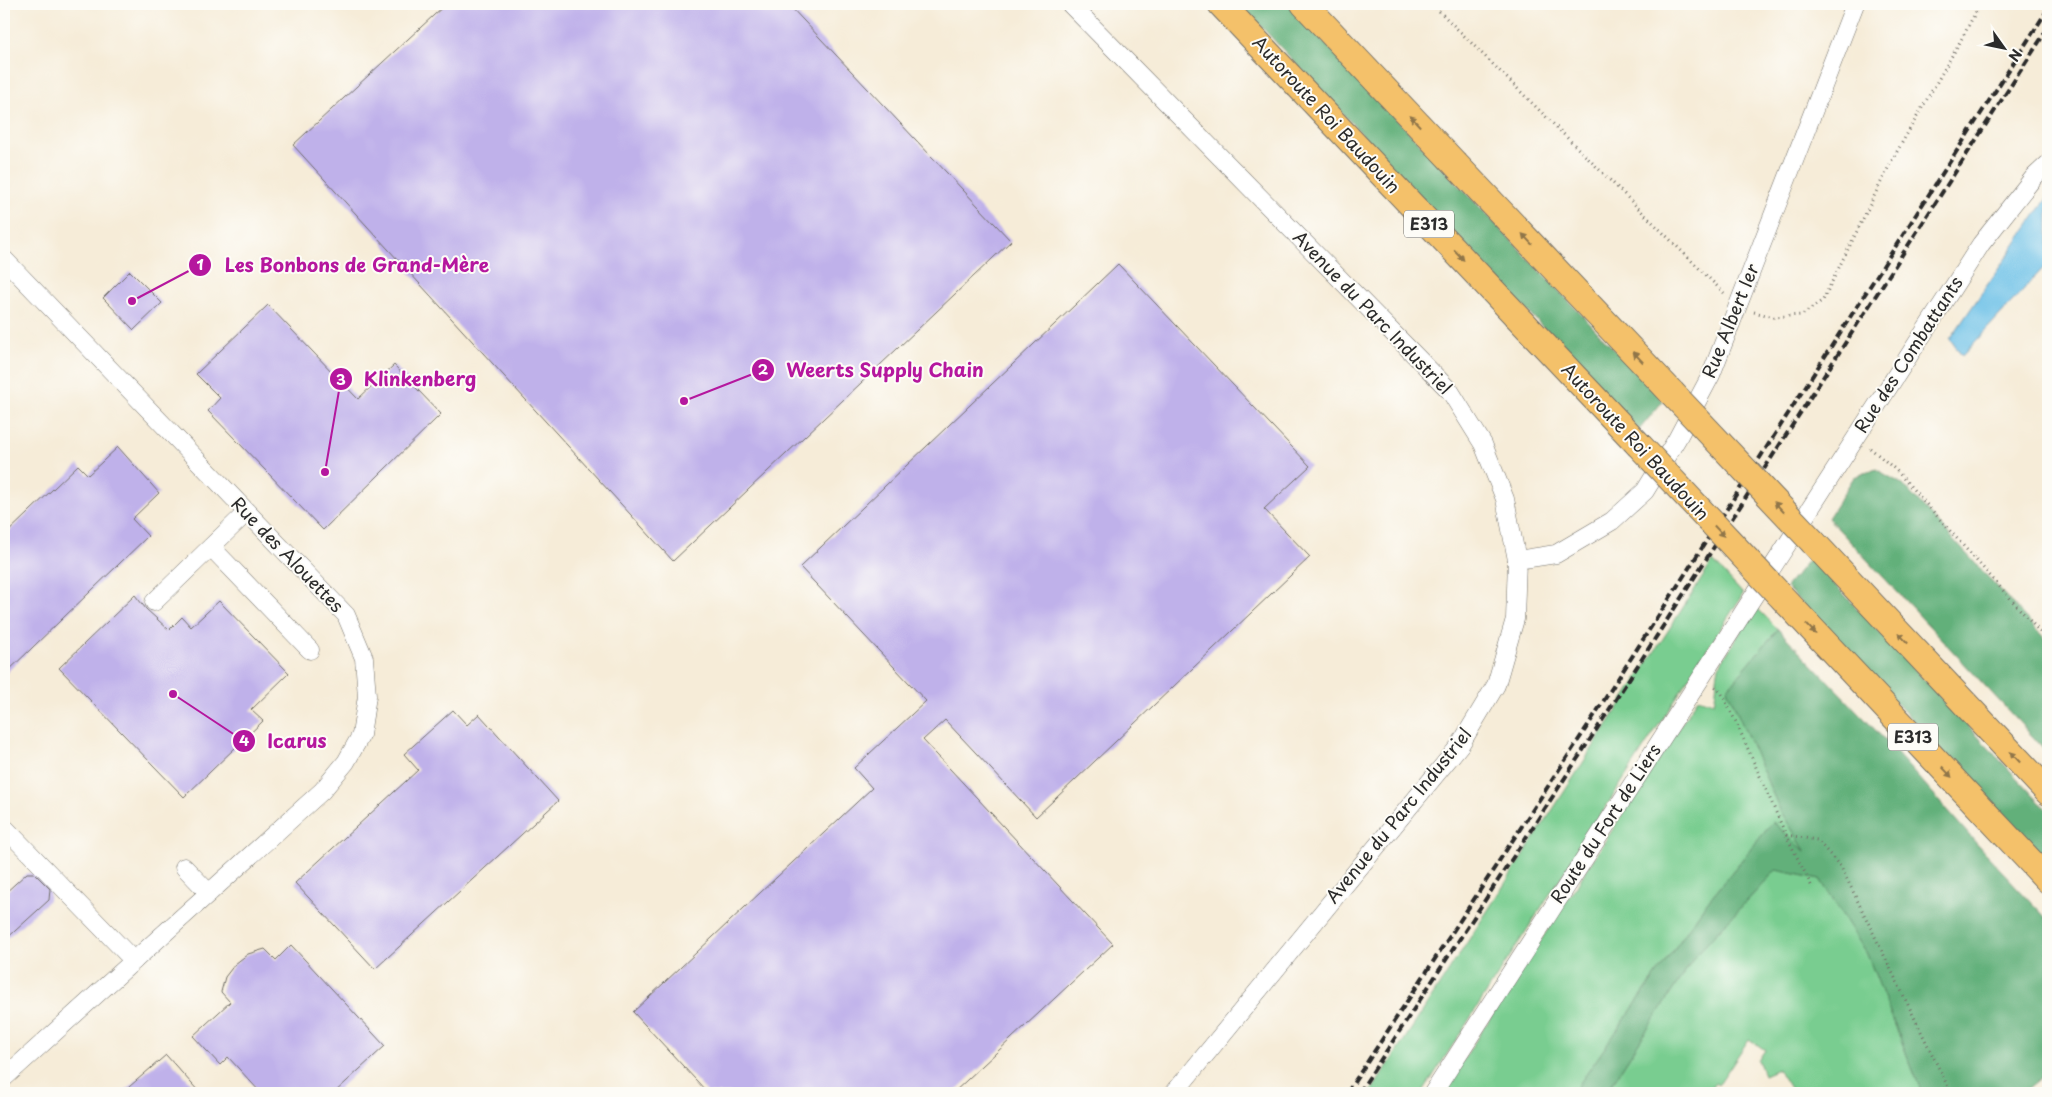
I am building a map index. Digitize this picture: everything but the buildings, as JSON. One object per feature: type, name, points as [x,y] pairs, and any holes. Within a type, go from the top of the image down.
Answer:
[{"type":"highway","name":"Autoroute Roi Baudouin","points":[[1221,4],[2048,880]]},
{"type":"highway","points":[[1304,4],[2048,792]]},
{"type":"street","name":"Avenue du Parc Industriel","points":[[1070,4],[1450,391],[1483,444],[1505,498],[1517,560],[1515,619],[1496,685],[1460,745],[1174,1093]]},
{"type":"street","name":"Rue Albert Ier","points":[[1517,560],[1556,554],[1612,521],[1645,491],[1677,439],[1711,375],[1855,4]]},
{"type":"street","name":"Rue des Combattants","points":[[1780,554],[1981,244],[2034,177],[2048,164]]},
{"type":"street","name":"Rue des Alouettes","points":[[4,260],[346,615],[364,658],[367,696],[361,735],[346,762],[322,791],[4,1078]]},
{"type":"street","points":[[154,602],[246,512]]},
{"type":"street","points":[[211,547],[310,650]]},
{"type":"street","name":"Route du Fort de Liers","points":[[1433,1093],[1780,554]]},
{"type":"street","points":[[6,829],[134,961]]},
{"type":"street","points":[[184,867],[210,893]]},
{"type":"path","points":[[1432,4],[1738,307],[1774,317],[1802,315],[1823,300],[1891,162],[1980,4]]},
{"type":"path","points":[[1855,438],[1896,470],[2048,641]]},
{"type":"path","points":[[1701,676],[1721,692],[1786,835],[1812,887]]},
{"type":"path","points":[[1786,835],[1816,840],[1841,867],[1951,1093]]},
{"type":"green space","points":[[1240,4],[1288,4],[1663,401],[1639,430]]},
{"type":"green space","points":[[1876,469],[1902,484],[2048,642],[2048,753],[1828,518],[1854,477]]},
{"type":"green space","points":[[1810,558],[2048,811],[2048,863],[1786,587]]},
{"type":"green space","points":[[1713,561],[1743,594],[1422,1093],[1370,1093]]},
{"type":"green space","points":[[1756,607],[1778,629],[1727,689],[1780,810],[1807,854],[1773,822],[1708,901],[1573,1093],[1449,1093],[1448,1087],[1454,1074],[1698,698],[1714,703],[1719,666]]},
{"type":"green space","points":[[1778,629],[1885,740],[1984,852],[2048,920],[2048,1072],[2022,1093],[1922,1093],[1867,954],[1820,879],[1776,870],[1695,956],[1606,1093],[1573,1093],[1708,901],[1773,822],[1806,852],[1780,810],[1727,689]]},
{"type":"green space","points":[[1776,870],[1820,879],[1867,954],[1922,1093],[1793,1093],[1778,1069],[1764,1075],[1758,1060],[1765,1050],[1749,1039],[1718,1085],[1715,1083],[1708,1093],[1606,1093],[1695,956]]},
{"type":"water","points":[[2048,197],[2048,263],[1962,356],[1950,339]]},
{"type":"railway","points":[[1347,1093],[1583,733],[2048,9]]},
{"type":"railway","points":[[1359,1093],[1591,738],[2048,28]]},
{"type":"place","name":"Les Bonbons de Grand-Mère","points":[[132,301]]},
{"type":"place","name":"Weerts Supply Chain","points":[[684,401]]},
{"type":"place","name":"Klinkenberg","points":[[325,472]]},
{"type":"place","name":"Icarus","points":[[173,694]]}]
